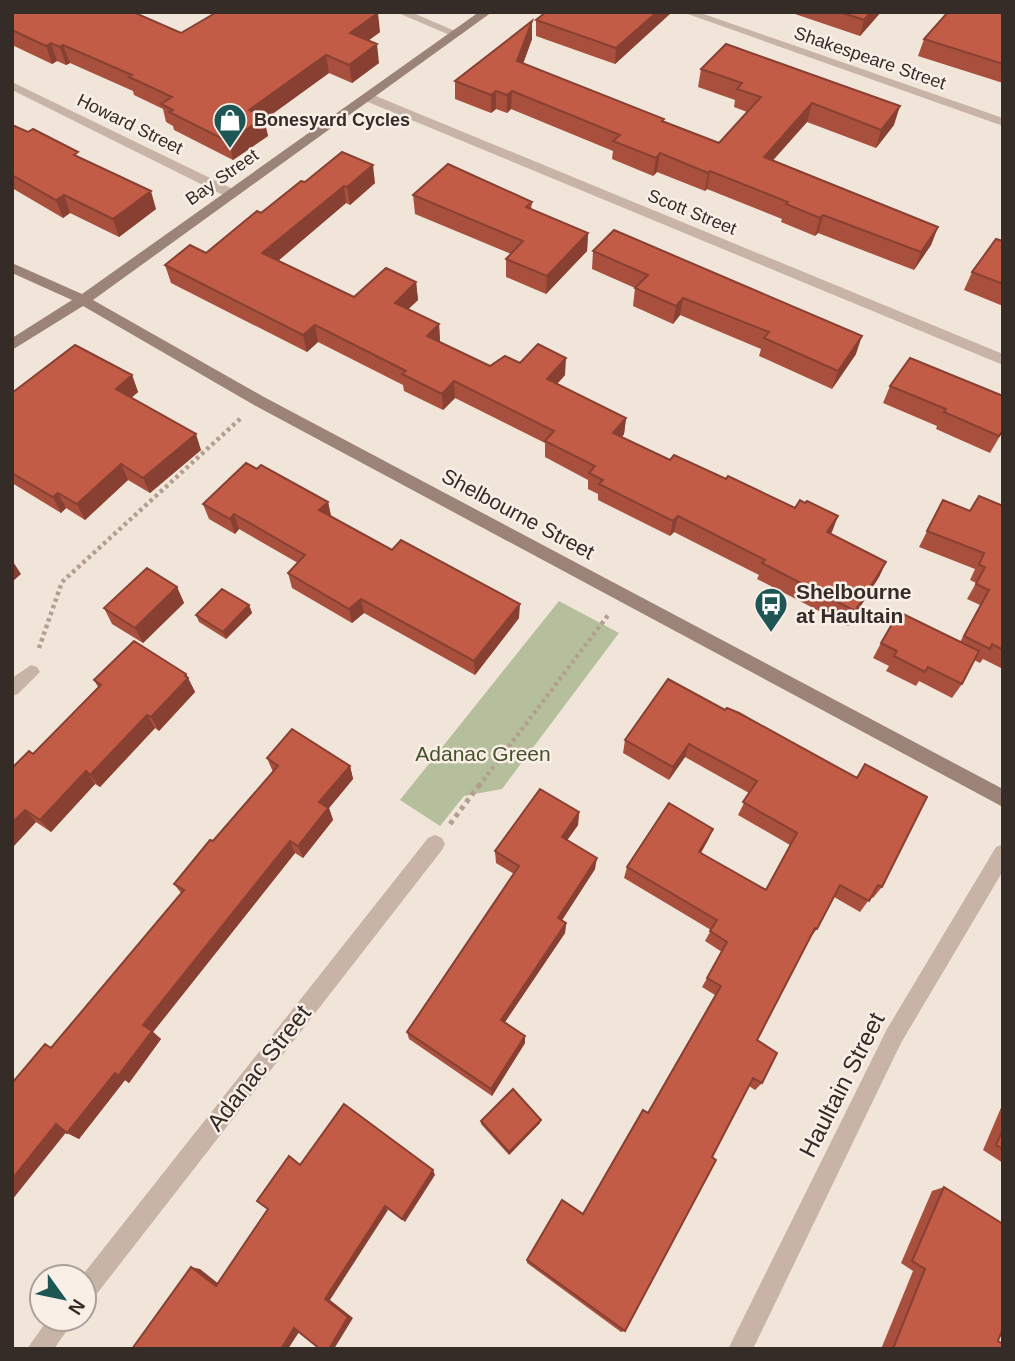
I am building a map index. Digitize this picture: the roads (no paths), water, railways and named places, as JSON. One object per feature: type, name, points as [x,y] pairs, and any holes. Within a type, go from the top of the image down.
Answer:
[{"type":"main road","name":"Bay Street","points":[[12,345],[83,300],[486,12]]},
{"type":"main road","name":"Shelbourne Street","points":[[12,267],[83,300],[259,401],[1003,799]]},
{"type":"street","points":[[401,12],[456,34]]},
{"type":"street","name":"Shakespeare Street","points":[[687,12],[1003,122]]},
{"type":"street","name":"Howard Street","points":[[12,85],[232,194]]},
{"type":"street","name":"Scott Street","points":[[367,97],[1003,360]]},
{"type":"street","points":[[12,689],[31,672]]},
{"type":"street","name":"Adanac Street","points":[[98,1274],[435,844]]},
{"type":"street","name":"Haultain Street","points":[[740,1349],[894,1036],[1003,853]]},
{"type":"street","points":[[39,1349],[51,1333]]},
{"type":"place","name":"Bonesyard Cycles","points":[[230,150]]},
{"type":"place","name":"Shelbourne at Haultain","points":[[771,634]]},
{"type":"park label","name":"Adanac Green","points":[[483,754]]}]
